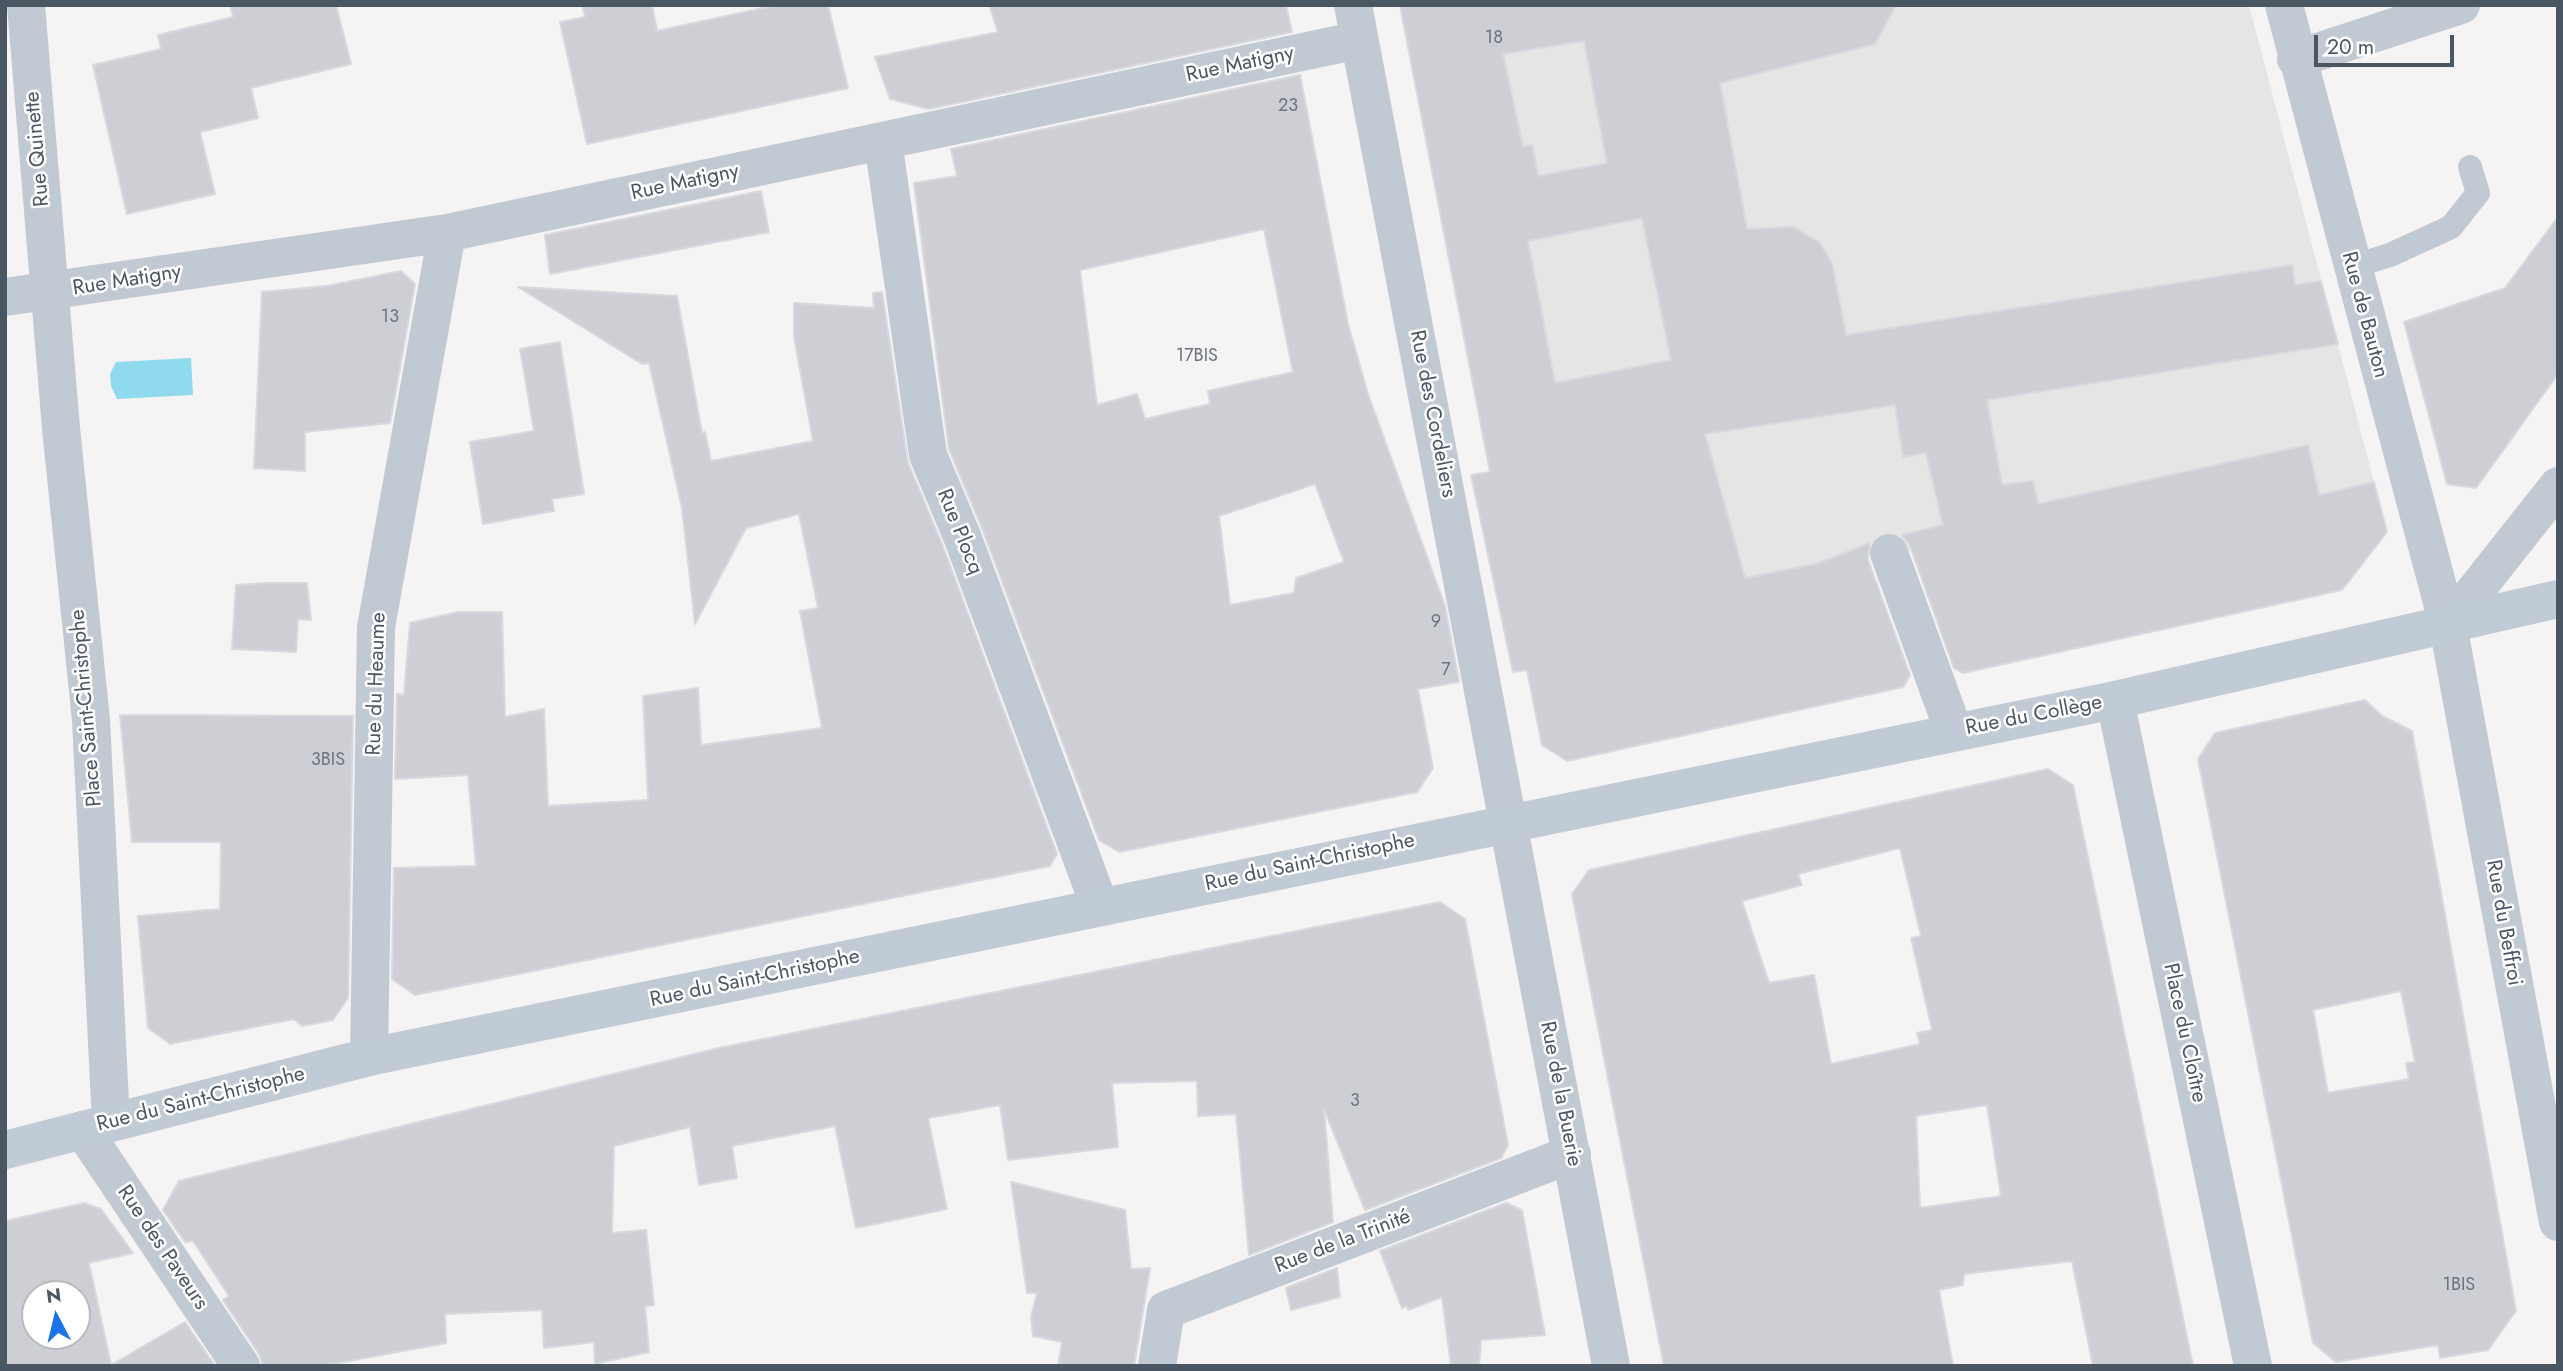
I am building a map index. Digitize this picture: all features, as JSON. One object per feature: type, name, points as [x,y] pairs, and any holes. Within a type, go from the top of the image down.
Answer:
[{"type":"main road","name":"Rue du Collège","points":[[1508,823],[2115,700],[2558,599]]},
{"type":"main road","name":"Rue du Saint-Christophe","points":[[5,1150],[369,1057],[1508,823]]},
{"type":"street","name":"Rue de Bauton","points":[[2284,5],[2351,267],[2448,625]]},
{"type":"street","points":[[2296,59],[2462,5]]},
{"type":"street","name":"Rue Quinette","points":[[29,13],[50,293]]},
{"type":"street","name":"Rue Matigny","points":[[5,297],[50,293],[447,233],[883,141],[1356,23]]},
{"type":"street","name":"Rue des Cordeliers","points":[[1356,23],[1508,823]]},
{"type":"street","name":"Rue Plocq","points":[[883,141],[928,455],[962,536],[1100,907]]},
{"type":"street","name":"Rue du Heaume","points":[[369,1057],[376,627],[447,233]]},
{"type":"street","name":"Place Saint-Christophe","points":[[50,293],[91,720],[97,1127]]},
{"type":"street","points":[[2448,625],[2558,486]]},
{"type":"street","points":[[1889,553],[1954,732]]},
{"type":"street","name":"Rue du Beffroi","points":[[2448,625],[2548,1112],[2558,1222]]},
{"type":"street","name":"Place du Cloître","points":[[2115,700],[2253,1366]]},
{"type":"street","name":"Rue de la Buerie","points":[[1508,823],[1611,1366]]},
{"type":"street","name":"Rue des Paveurs","points":[[97,1127],[241,1366]]},
{"type":"street","name":"Rue de la Trinité","points":[[1157,1366],[1166,1310],[1572,1154]]},
{"type":"lane","points":[[2351,267],[2390,255],[2451,227],[2478,192],[2470,167]]},
{"type":"shaded area","points":[[1657,5],[2249,5],[2374,482],[2089,546],[1966,538],[1904,552],[1898,536],[1862,546],[1816,564],[1731,580],[1483,434],[1409,55]]},
{"type":"water","points":[[191,358],[193,395],[117,399],[111,386],[110,374],[116,362]]},
{"type":"building","points":[[230,5],[336,5],[351,64],[251,88],[258,118],[200,132],[215,194],[127,214],[93,65],[161,49],[158,35],[233,17]]},
{"type":"building","points":[[582,5],[652,5],[657,31],[777,5],[828,5],[848,88],[587,144],[560,22],[585,17]]},
{"type":"building","points":[[989,5],[1286,5],[1292,32],[929,109],[890,99],[875,57],[998,32]]},
{"type":"building","points":[[1400,5],[1896,5],[1875,44],[1720,83],[1747,229],[1794,227],[1820,243],[1832,263],[1846,335],[2292,265],[2295,285],[2321,281],[2338,344],[1987,400],[2002,485],[2033,481],[2038,504],[2308,445],[2319,495],[2374,482],[2387,532],[2342,590],[1963,673],[1954,668],[1910,546],[1902,535],[1943,525],[1926,453],[1903,457],[1895,405],[1705,434],[1745,578],[1816,564],[1870,543],[1868,560],[1910,675],[1903,687],[1567,761],[1542,745],[1527,670],[1513,672],[1471,475],[1490,472]],"holes":[[[1584,41],[1607,163],[1538,176],[1532,145],[1523,147],[1503,54]],[[1642,218],[1671,360],[1555,383],[1528,241]]]},
{"type":"building","points":[[1300,75],[1348,324],[1368,394],[1445,606],[1459,682],[1418,689],[1433,768],[1417,792],[1119,852],[1099,840],[982,528],[949,449],[914,183],[957,176],[951,149]],"holes":[[[1264,229],[1293,372],[1208,391],[1210,404],[1145,419],[1137,394],[1097,405],[1080,270]],[[1315,484],[1344,562],[1296,578],[1294,593],[1230,605],[1219,516]]]},
{"type":"building","points":[[761,191],[769,232],[550,274],[545,235]]},
{"type":"building","points":[[2558,217],[2558,374],[2476,488],[2447,484],[2404,322],[2505,288]]},
{"type":"building","points":[[401,271],[415,284],[390,423],[305,432],[305,471],[254,468],[262,292],[327,286]]},
{"type":"building","points":[[518,287],[677,296],[702,433],[705,432],[711,461],[813,441],[794,337],[794,303],[874,308],[873,293],[882,292],[908,463],[942,544],[1057,854],[1050,866],[415,995],[392,979],[394,868],[476,866],[468,775],[395,779],[397,694],[404,695],[410,623],[458,612],[502,612],[505,717],[544,709],[548,806],[648,800],[643,696],[698,688],[701,745],[822,728],[800,611],[818,608],[799,514],[746,528],[695,624],[682,508],[649,363],[642,364]]},
{"type":"building","points":[[560,342],[584,494],[552,499],[554,511],[483,524],[470,442],[534,431],[520,349]]},
{"type":"building","points":[[307,583],[311,620],[298,619],[296,652],[232,649],[236,585]]},
{"type":"building","points":[[2365,700],[2382,716],[2412,731],[2516,1311],[2488,1350],[2440,1358],[2438,1345],[2336,1362],[2313,1343],[2198,759],[2215,733]],"holes":[[[2401,991],[2415,1062],[2406,1063],[2409,1079],[2328,1093],[2313,1010]]]},
{"type":"building","points":[[120,715],[353,716],[348,998],[333,1020],[302,1026],[294,1019],[170,1044],[148,1028],[138,916],[220,909],[221,842],[132,842]]},
{"type":"building","points":[[2048,769],[2073,785],[2193,1366],[2093,1366],[2072,1261],[1964,1274],[1963,1285],[1939,1290],[1953,1366],[1664,1366],[1572,894],[1589,870]],"holes":[[[1900,848],[1921,936],[1911,938],[1932,1030],[1917,1033],[1920,1044],[1831,1064],[1814,975],[1769,983],[1742,901],[1802,885],[1798,874]],[[1987,1105],[2001,1196],[1920,1208],[1916,1116]]]},
{"type":"building","points":[[1440,902],[1465,919],[1508,1145],[1501,1158],[1365,1210],[1324,1109],[1333,1222],[1249,1255],[1236,1114],[1198,1116],[1197,1081],[1112,1083],[1118,1147],[1008,1160],[1000,1105],[928,1118],[947,1209],[856,1228],[835,1126],[732,1146],[737,1178],[699,1185],[690,1127],[614,1146],[612,1233],[646,1230],[654,1305],[645,1306],[649,1352],[595,1364],[594,1342],[544,1348],[542,1310],[445,1314],[446,1343],[322,1366],[263,1366],[259,1354],[223,1300],[229,1296],[193,1241],[185,1242],[163,1210],[179,1181],[719,1048]]},
{"type":"building","points":[[1011,1182],[1125,1210],[1131,1269],[1150,1268],[1134,1366],[1058,1366],[1062,1342],[1033,1336],[1031,1317],[1037,1293],[1027,1293]]},
{"type":"building","points":[[84,1203],[101,1209],[133,1253],[89,1263],[111,1365],[185,1322],[215,1366],[5,1366],[5,1221]]},
{"type":"building","points":[[1506,1203],[1522,1210],[1545,1335],[1481,1340],[1479,1366],[1451,1366],[1442,1297],[1408,1310],[1407,1306],[1402,1308],[1380,1251]]},
{"type":"building","points":[[1337,1268],[1340,1297],[1291,1310],[1286,1288]]}]
